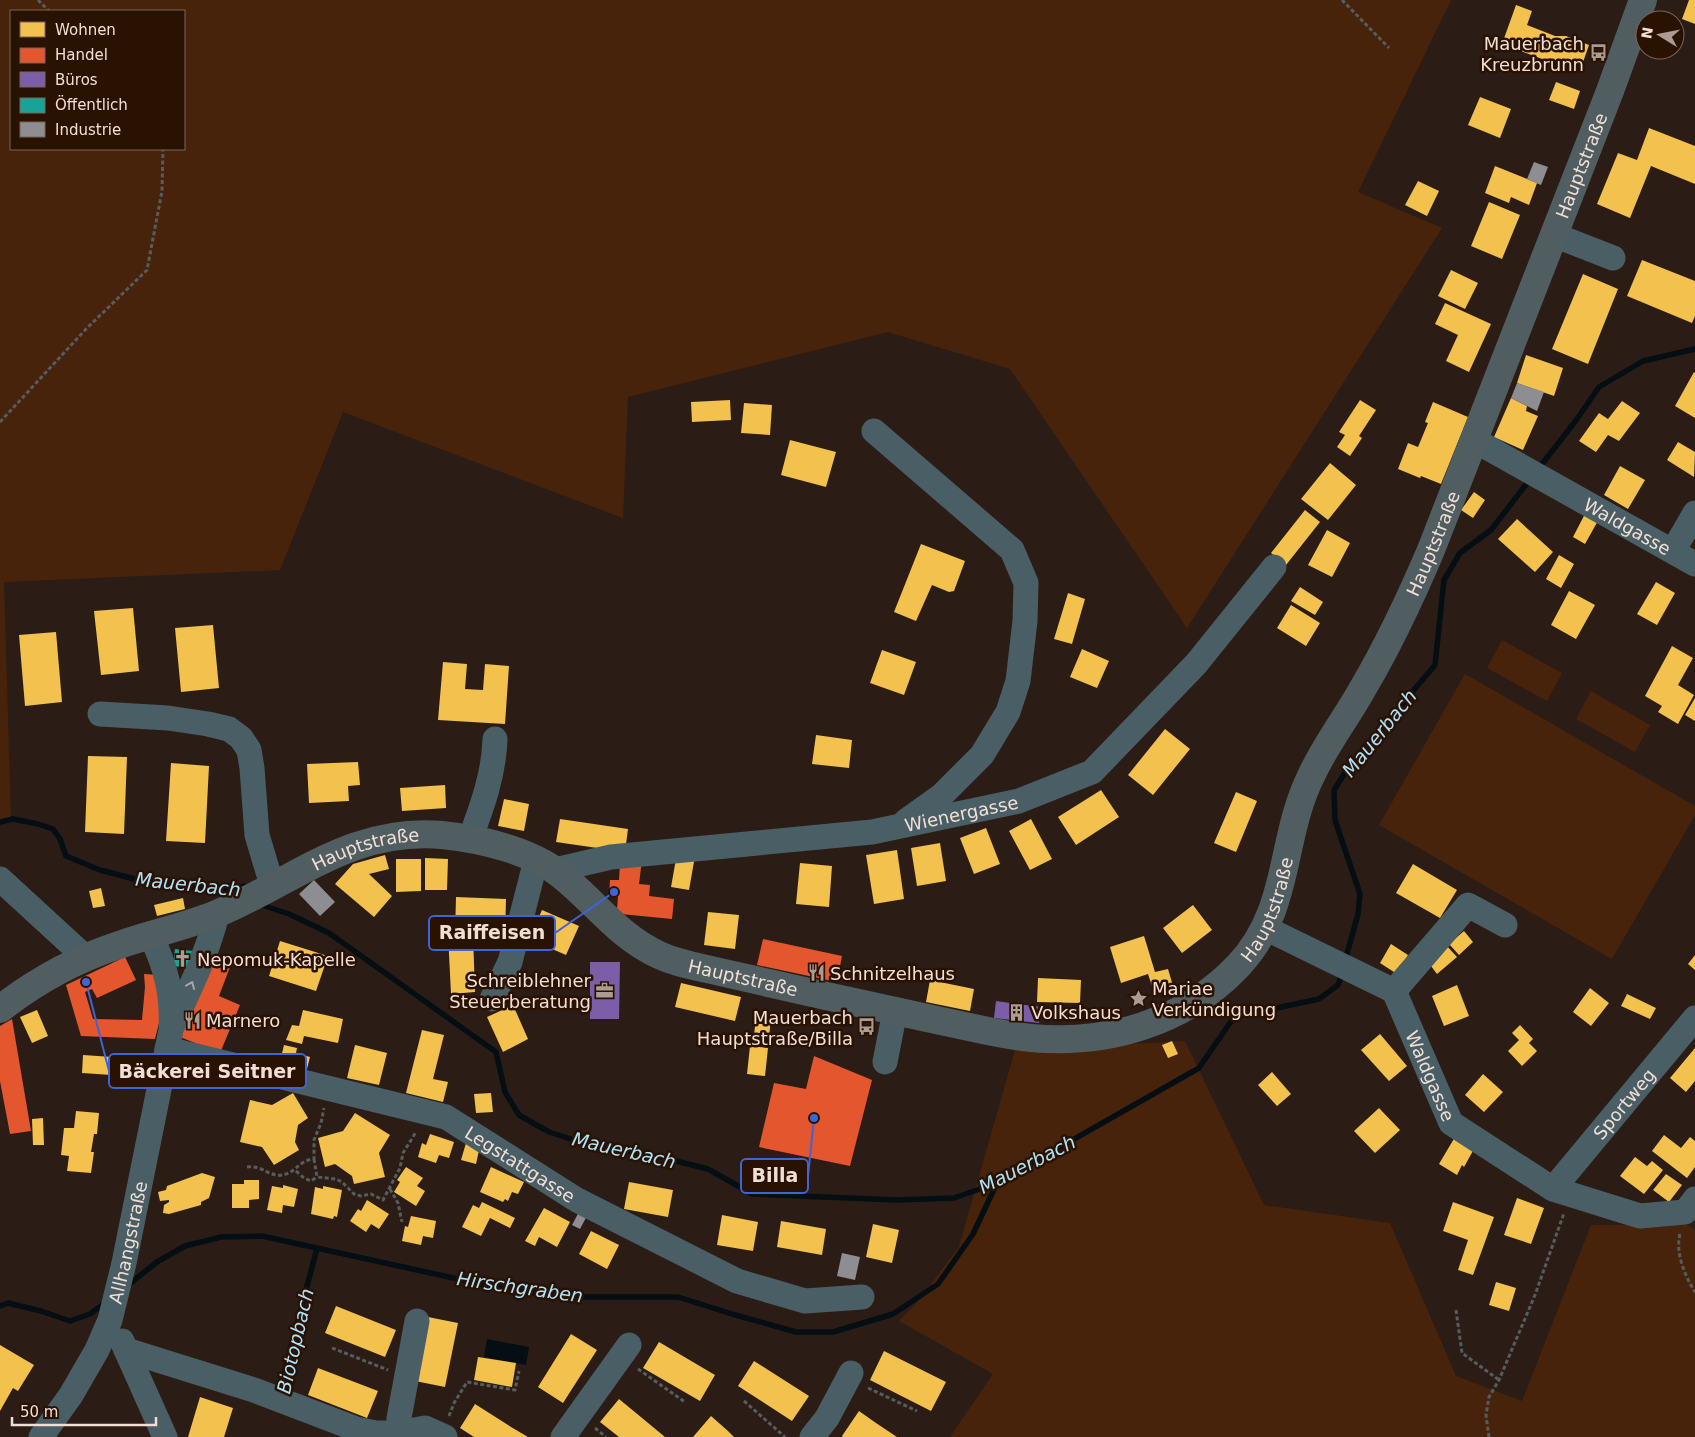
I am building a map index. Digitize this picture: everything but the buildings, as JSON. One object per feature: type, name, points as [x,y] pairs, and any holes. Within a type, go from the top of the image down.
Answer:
[{"type":"main road","name":"Hauptstraße","points":[[217,914],[331,855],[351,847],[386,838],[437,835],[470,839],[499,846],[546,865],[579,891],[629,937],[660,955],[696,967],[895,1011],[1026,1037],[1071,1038],[1120,1032],[1159,1020],[1200,999],[1237,966],[1256,943],[1265,928],[1277,896],[1305,789],[1319,761],[1360,695],[1397,626],[1434,542],[1623,58],[1643,0]]},
{"type":"main road","points":[[0,1009],[36,983],[85,957],[217,914]]},
{"type":"street","points":[[1554,235],[1613,258]]},
{"type":"street","points":[[874,431],[1012,550],[1026,583],[1025,621],[1018,681],[1008,712],[982,755],[941,796],[900,826]]},
{"type":"street","name":"Waldgasse","points":[[1474,440],[1695,564]]},
{"type":"street","points":[[1673,551],[1695,513]]},
{"type":"street","name":"Wienergasse","points":[[546,865],[872,832],[1019,802],[1092,772],[1196,664],[1274,567]]},
{"type":"street","points":[[100,714],[168,718],[208,724],[229,729],[241,738],[249,750],[257,835],[272,885]]},
{"type":"street","points":[[470,839],[486,792],[495,754],[495,739]]},
{"type":"street","points":[[492,1000],[510,962],[546,865]]},
{"type":"street","points":[[0,879],[85,957]]},
{"type":"street","points":[[1265,928],[1394,991],[1468,905],[1505,925]]},
{"type":"street","name":"Allhangstraße","points":[[169,1039],[210,938],[217,914]]},
{"type":"street","name":"Allhangstraße","points":[[41,1437],[70,1395],[97,1350],[111,1315],[124,1263],[169,1039],[172,1003],[165,968],[151,936]]},
{"type":"street","name":"Waldgasse","points":[[1394,991],[1451,1123],[1561,1192],[1640,1216],[1690,1206]]},
{"type":"street","points":[[885,1062],[895,1011]]},
{"type":"street","name":"Sportweg","points":[[1561,1192],[1695,1018]]},
{"type":"street","name":"Legstattgasse","points":[[169,1039],[328,1088],[446,1117],[577,1200],[736,1281],[804,1301],[862,1297]]},
{"type":"street","points":[[111,1315],[165,1437]]},
{"type":"street","points":[[399,1433],[399,1418],[417,1321]]},
{"type":"street","points":[[126,1350],[254,1390],[356,1429],[376,1433],[399,1433],[425,1428],[444,1436]]},
{"type":"street","points":[[564,1437],[625,1351]]},
{"type":"street","points":[[812,1437],[827,1418],[849,1376]]},
{"type":"path","points":[[38,0],[48,10]]},
{"type":"path","points":[[1342,0],[1389,48]]},
{"type":"path","points":[[0,422],[86,329],[147,270],[162,191],[163,150]]},
{"type":"path","points":[[317,1177],[314,1159],[314,1140],[321,1123],[328,1088]]},
{"type":"path","points":[[296,1171],[311,1181],[317,1177],[336,1179],[342,1182],[354,1194],[361,1196],[371,1194],[383,1200],[400,1168],[402,1153],[428,1113]]},
{"type":"path","points":[[247,1167],[258,1167],[279,1176],[296,1171],[303,1161],[314,1159]]},
{"type":"path","points":[[390,1189],[398,1203],[402,1222]]},
{"type":"path","points":[[1488,1437],[1486,1415],[1489,1397],[1499,1380],[1535,1295],[1561,1192]]},
{"type":"path","points":[[1690,1206],[1678,1242],[1686,1279],[1695,1292]]},
{"type":"path","points":[[1456,1310],[1462,1353],[1499,1380]]},
{"type":"path","points":[[332,1348],[407,1377]]},
{"type":"path","points":[[625,1351],[685,1402]]},
{"type":"path","points":[[444,1436],[454,1403],[467,1382],[515,1390],[519,1371]]},
{"type":"path","points":[[849,1376],[917,1411]]},
{"type":"path","points":[[744,1401],[785,1437]]},
{"type":"shaded area","points":[[0,0],[1451,0],[1358,192],[1442,228],[1187,628],[1010,369],[888,332],[628,397],[623,518],[343,412],[280,570],[4,582],[11,821],[0,822]]},
{"type":"shaded area","points":[[1502,640],[1562,673],[1547,701],[1487,668]]},
{"type":"shaded area","points":[[1465,674],[1695,806],[1695,815],[1612,959],[1379,825]]},
{"type":"shaded area","points":[[1591,691],[1650,725],[1635,752],[1576,719]]},
{"type":"shaded area","points":[[1185,1041],[1264,1205],[1390,1223],[1456,1376],[1522,1401],[1591,1225],[1688,1225],[1695,1230],[1695,1437],[950,1437],[993,1374],[899,1321],[919,1300],[959,1247],[1015,1050]]},
{"type":"shaded area","points":[[487,1339],[529,1347],[526,1365],[484,1357]]},
{"type":"waterway","name":"Mauerbach","points":[[1539,468],[1599,387],[1643,361],[1695,349]]},
{"type":"waterway","name":"Mauerbach","points":[[1345,961],[1358,914],[1360,894],[1335,820],[1334,790],[1348,768],[1435,665],[1444,580],[1460,553],[1491,530],[1531,478]]},
{"type":"waterway","name":"Mauerbach","points":[[0,822],[13,819],[53,829],[60,839],[66,856],[100,870],[146,882],[223,891],[245,886],[247,889]]},
{"type":"waterway","name":"Mauerbach","points":[[259,904],[289,914],[329,933],[496,1052],[505,1092],[519,1115],[549,1132],[580,1142],[660,1157],[708,1169],[752,1194],[897,1200],[954,1198],[997,1183],[1199,1068],[1234,1017],[1319,999],[1338,985],[1342,973]]},
{"type":"waterway","name":"Hirschgraben","points":[[128,1285],[157,1262],[185,1246],[221,1237],[262,1236],[499,1288],[561,1297],[678,1297],[796,1332],[833,1332],[893,1314],[938,1284],[973,1234],[997,1183]]},
{"type":"waterway","name":"Biotopbach","points":[[279,1393],[317,1248]]},
{"type":"waterway","name":"Hirschgraben","points":[[0,1306],[8,1303],[41,1311],[70,1321],[90,1314],[105,1303]]},
{"type":"place","name":"Mauerbach Kreuzbrunn","points":[[1598,53]]},
{"type":"place","name":"Raiffeisen","points":[[614,892]]},
{"type":"place","name":"Nepomuk-Kapelle","points":[[183,959]]},
{"type":"place","name":"Schnitzelhaus","points":[[816,973]]},
{"type":"place","name":"Bäckerei Seitner","points":[[86,982]]},
{"type":"place","name":"Schreiblehner Steuerberatung","points":[[605,990]]},
{"type":"place","name":"Mariae Verkündigung","points":[[1138,998]]},
{"type":"place","name":"Volkshaus","points":[[1017,1012]]},
{"type":"place","name":"Marnero","points":[[192,1020]]},
{"type":"place","name":"Mauerbach Hauptstraße/Billa","points":[[867,1027]]},
{"type":"place","name":"Billa","points":[[814,1118]]}]
